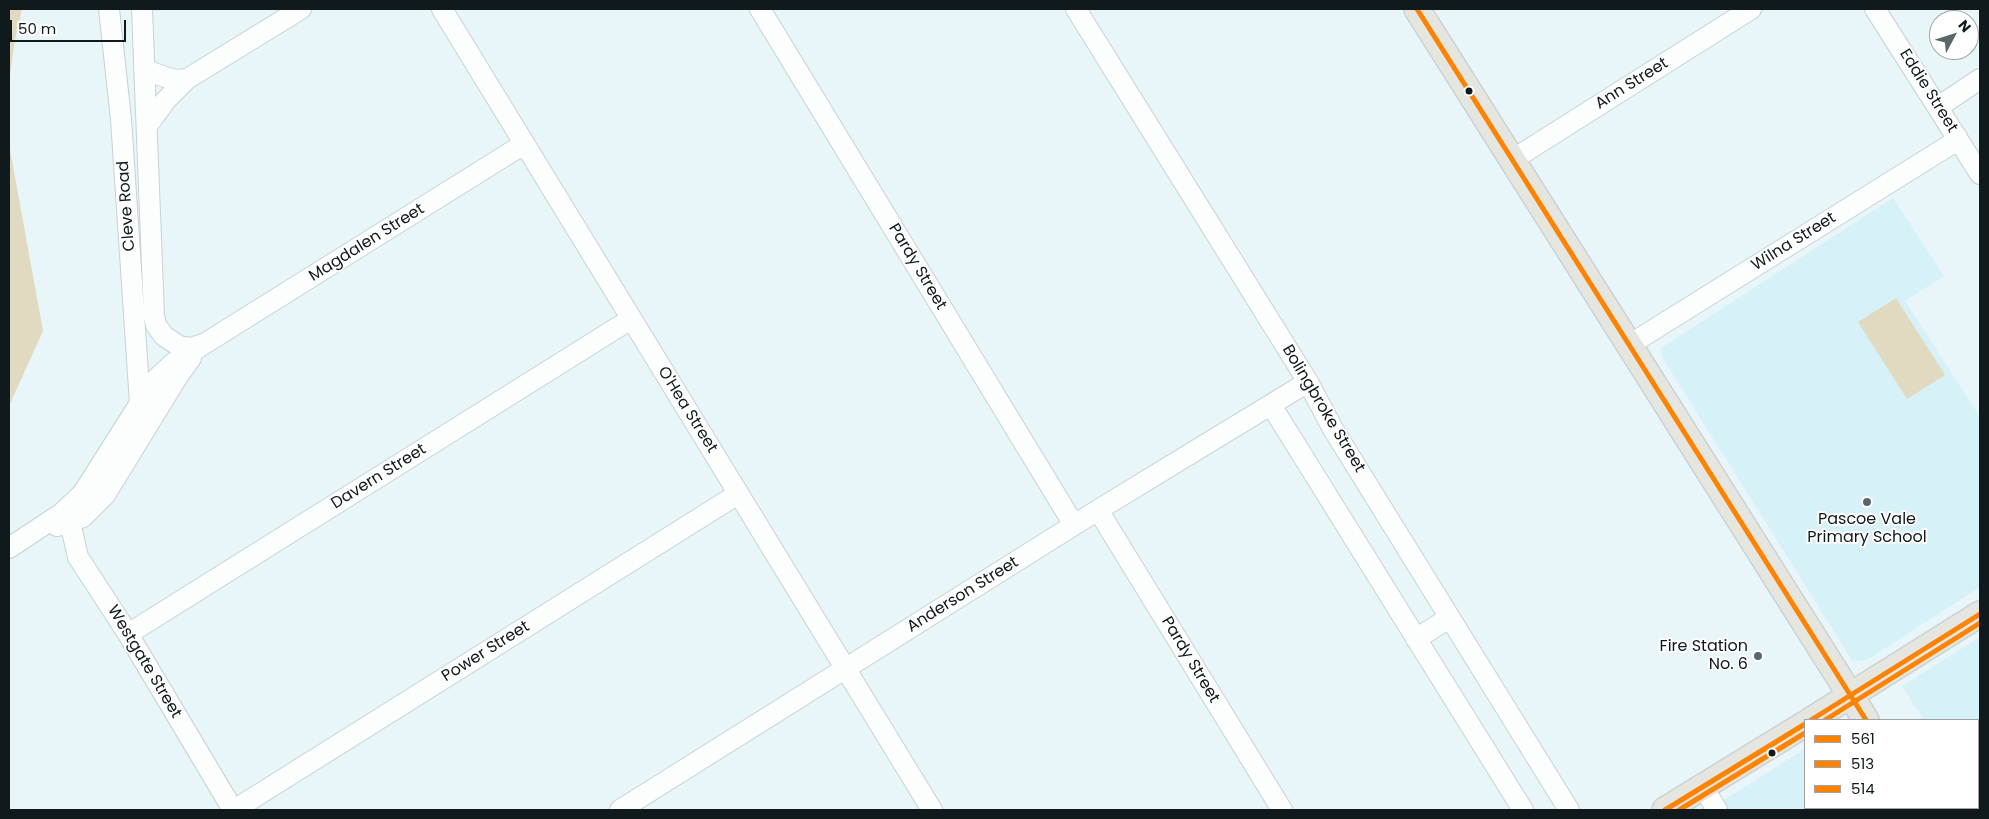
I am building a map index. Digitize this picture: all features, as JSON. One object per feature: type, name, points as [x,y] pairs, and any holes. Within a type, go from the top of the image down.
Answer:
[{"type":"main road","points":[[1417,9],[1865,719]]},
{"type":"main road","points":[[1813,719],[1980,614]]},
{"type":"main road","points":[[1665,810],[1804,725]]},
{"type":"street","name":"Cleve Road","points":[[109,9],[121,119],[140,404]]},
{"type":"street","name":"Cleve Road","points":[[142,9],[154,316],[156,325],[164,336],[178,346],[191,348],[209,341]]},
{"type":"street","points":[[147,126],[166,100],[187,79],[301,9]]},
{"type":"street","name":"O'Hea Street","points":[[442,9],[932,810]]},
{"type":"street","name":"Pardy Street","points":[[760,9],[1074,525]]},
{"type":"street","name":"Bolingbroke Street","points":[[1076,9],[1308,382],[1334,429],[1449,618],[1569,810]]},
{"type":"street","name":"Ann Street","points":[[1512,160],[1751,9]]},
{"type":"street","name":"Eddie Street","points":[[1875,9],[1980,174]]},
{"type":"street","points":[[144,68],[165,78],[187,79]]},
{"type":"street","points":[[1938,107],[1980,79]]},
{"type":"street","name":"Wilna Street","points":[[1629,345],[1956,141],[1956,137]]},
{"type":"street","name":"Magdalen Street","points":[[68,516],[162,372],[182,357],[524,144]]},
{"type":"street","name":"Davern Street","points":[[128,634],[631,319]]},
{"type":"street","name":"Magdalen Street","points":[[9,548],[31,534],[68,516],[88,514],[105,495],[178,376],[196,352],[209,341]]},
{"type":"street","name":"Anderson Street","points":[[620,810],[1098,510],[1308,382]]},
{"type":"street","points":[[1271,405],[1523,810]]},
{"type":"street","name":"Power Street","points":[[234,810],[738,494]]},
{"type":"street","name":"Pardy Street","points":[[1098,510],[1282,810]]},
{"type":"street","name":"Westgate Street","points":[[68,516],[78,557],[128,634],[234,810]]},
{"type":"street","points":[[1416,639],[1449,618]]},
{"type":"street","points":[[1703,786],[1717,810]]},
{"type":"shaded area","points":[[9,9],[22,9],[9,82]]},
{"type":"shaded area","points":[[9,144],[43,331],[9,406]]},
{"type":"shaded area","name":"Pascoe Vale Primary School","points":[[1893,198],[1944,276],[1905,301],[1980,417],[1980,587],[1867,660],[1860,661],[1852,660],[1662,357],[1661,348]]},
{"type":"shaded area","points":[[1896,298],[1945,375],[1907,399],[1858,322]]},
{"type":"shaded area","points":[[1980,637],[1980,743],[1979,719],[1923,719],[1902,686]]},
{"type":"shaded area","points":[[1804,750],[1804,809],[1897,810],[1708,810]]},
{"type":"transit line","name":"561","points":[[1417,9],[1865,719]]},
{"type":"transit line","name":"513","points":[[1813,719],[1980,614]]},
{"type":"transit line","name":"514","points":[[1827,719],[1980,623]]},
{"type":"transit line","name":"513","points":[[1665,810],[1804,725]]},
{"type":"transit line","name":"514","points":[[1679,810],[1804,734]]},
{"type":"place","name":"Pascoe Vale Primary School","points":[[1867,502]]},
{"type":"place","name":"Fire Station No. 6","points":[[1758,656]]}]
